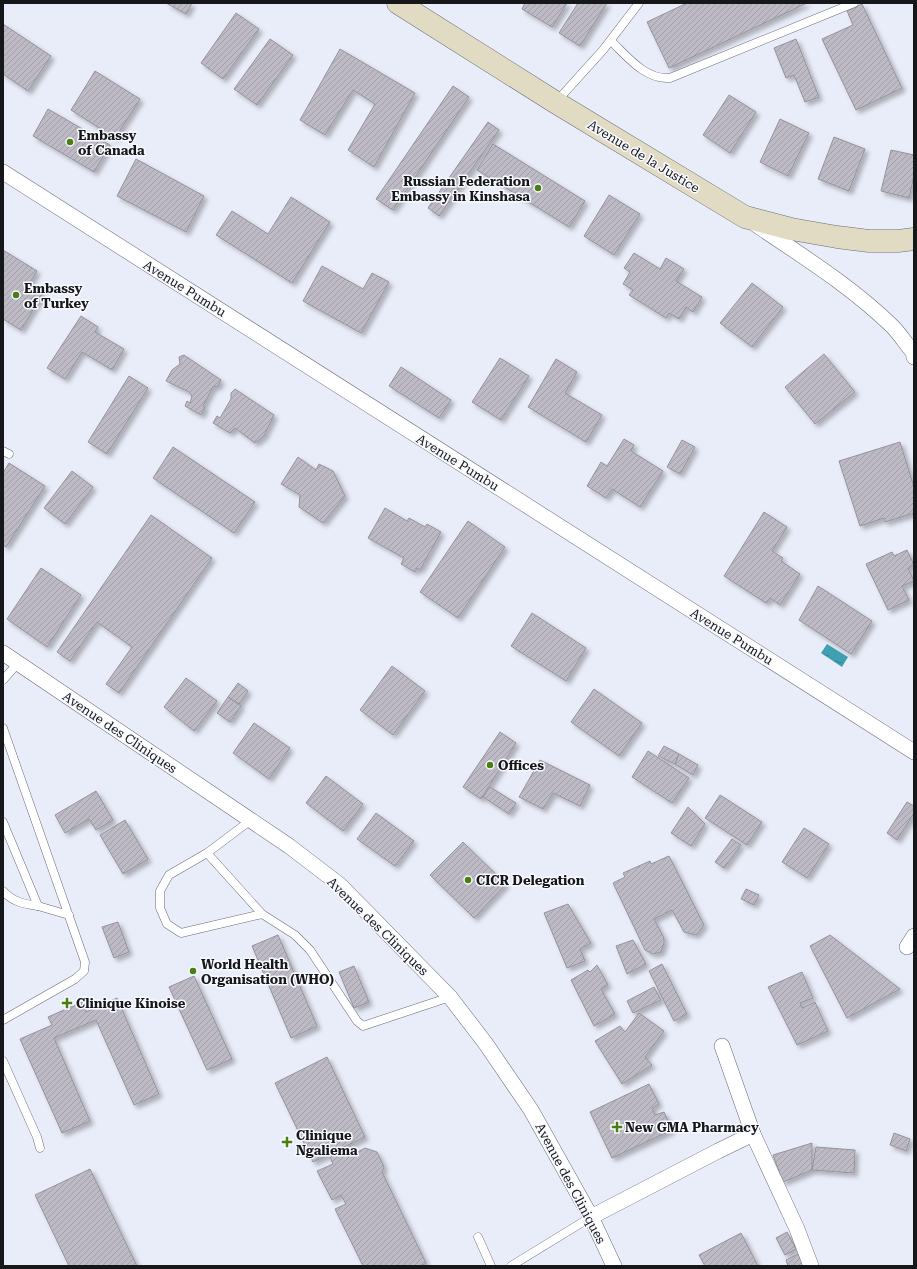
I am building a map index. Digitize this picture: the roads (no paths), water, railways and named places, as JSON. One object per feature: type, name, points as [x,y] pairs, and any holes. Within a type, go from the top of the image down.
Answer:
[{"type":"main road","name":"Avenue de la Justice","points":[[398,3],[555,102],[745,218],[791,229],[837,237],[898,241],[914,239]]},
{"type":"street","name":"Avenue Pumbu","points":[[3,172],[914,752]]},
{"type":"street","points":[[745,218],[836,278],[893,327],[914,351]]},
{"type":"street","name":"Avenue des Cliniques","points":[[3,653],[289,846],[340,885],[450,997],[486,1044],[531,1110],[592,1217],[614,1266]]},
{"type":"street","points":[[722,1046],[753,1134],[797,1229],[811,1266]]},
{"type":"street","points":[[592,1217],[718,1150],[753,1134]]},
{"type":"lane","points":[[555,102],[610,41],[639,3]]},
{"type":"lane","points":[[610,41],[649,75],[661,78],[670,78],[854,3]]},
{"type":"lane","points":[[3,680],[18,663]]},
{"type":"lane","points":[[3,728],[85,962],[84,971],[75,979],[3,1020]]},
{"type":"lane","points":[[251,820],[207,853],[169,875],[160,892],[160,908],[167,924],[181,933],[262,914]]},
{"type":"lane","points":[[3,822],[38,906]]},
{"type":"lane","points":[[207,853],[262,914],[295,935],[310,950],[357,1021],[363,1026],[450,997]]},
{"type":"lane","points":[[3,891],[6,901],[38,906],[69,915]]},
{"type":"lane","points":[[3,1061],[37,1137],[40,1148]]},
{"type":"lane","points":[[511,1266],[592,1217]]},
{"type":"lane","points":[[478,1237],[491,1266]]},
{"type":"water","points":[[827,644],[848,657],[842,667],[821,653]]},
{"type":"place","name":"Embassy of Canada","points":[[70,142]]},
{"type":"place","name":"Russian Federation Embassy in Kinshasa","points":[[538,188]]},
{"type":"place","name":"Embassy of Turkey","points":[[16,295]]},
{"type":"place","name":"Offices","points":[[490,765]]},
{"type":"place","name":"CICR Delegation","points":[[468,880]]},
{"type":"place","name":"World Health Organisation (WHO)","points":[[193,971]]},
{"type":"place","name":"Clinique Kinoise","points":[[67,1003]]},
{"type":"place","name":"New GMA Pharmacy","points":[[617,1127]]},
{"type":"place","name":"Clinique Ngaliema","points":[[287,1142]]}]
